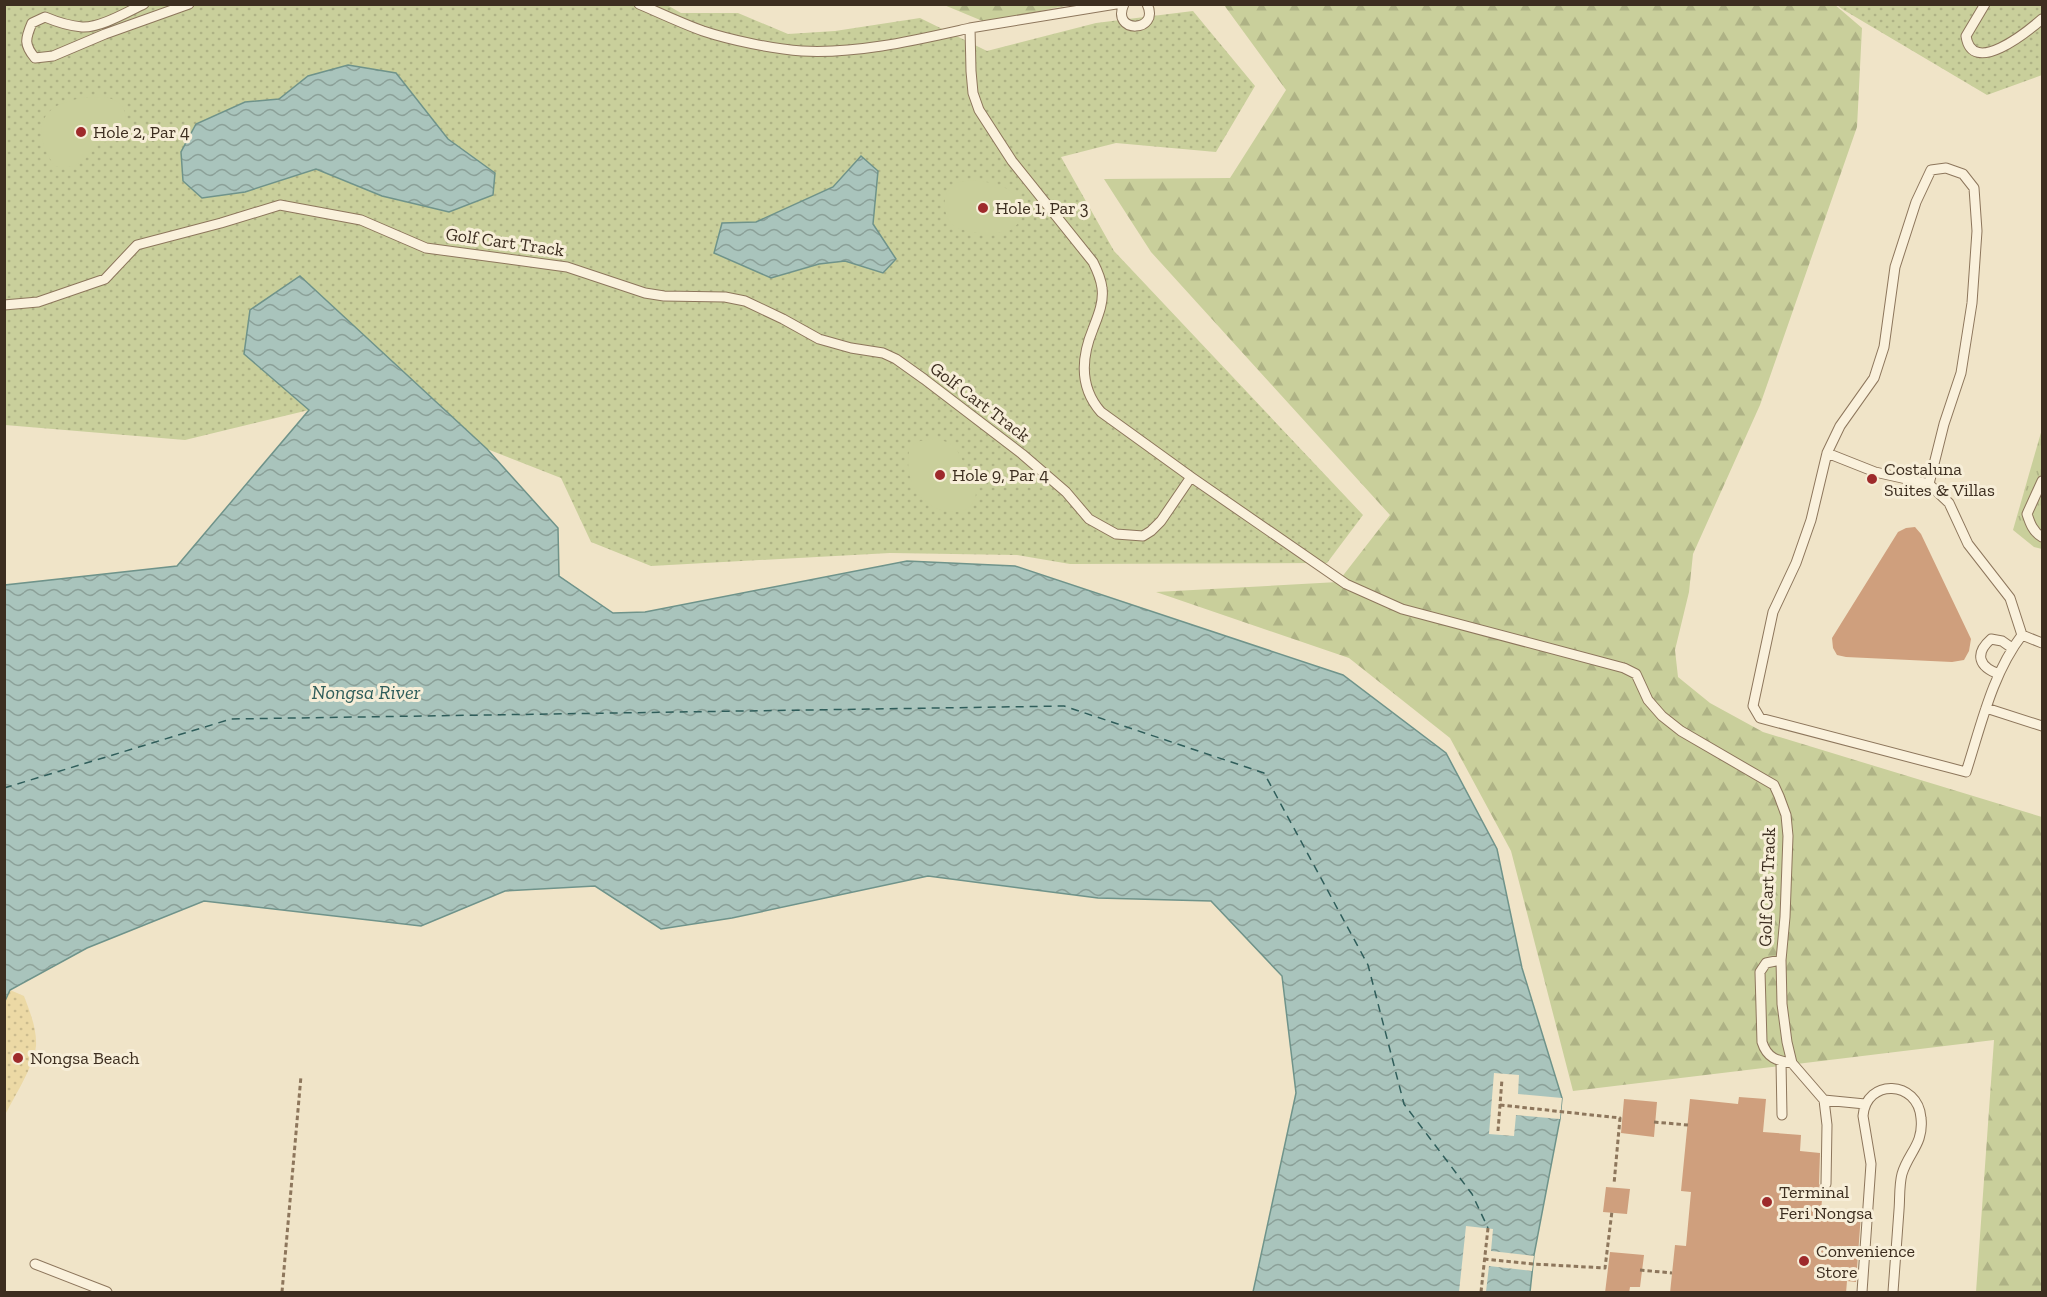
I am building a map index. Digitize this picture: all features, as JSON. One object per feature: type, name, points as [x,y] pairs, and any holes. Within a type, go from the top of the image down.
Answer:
[{"type":"lane","points":[[144,4],[100,23],[83,27],[45,17],[32,23],[27,35],[27,48],[35,58],[53,56],[105,34],[189,4]]},
{"type":"lane","points":[[639,4],[704,31],[801,51],[846,50],[915,40],[970,28],[1116,4]]},
{"type":"lane","points":[[1124,4],[1123,20],[1134,27],[1143,25],[1149,18],[1147,4]]},
{"type":"lane","points":[[1985,4],[1966,36],[1972,49],[1978,53],[1992,52],[2005,46],[2043,19]]},
{"type":"lane","points":[[970,28],[973,93],[979,110],[1012,160],[1086,253],[1099,276],[1102,289],[1101,308],[1086,345],[1083,376],[1092,402],[1101,412],[1191,477]]},
{"type":"lane","points":[[1929,484],[1944,424],[1961,373],[1972,303],[1977,231],[1974,188],[1963,174],[1946,168],[1931,170],[1916,202],[1894,267],[1884,347],[1874,378],[1840,426],[1827,453],[1811,520],[1796,563],[1773,612],[1753,706],[1760,718],[1966,772],[1999,674],[2012,648],[2022,635]]},
{"type":"lane","name":"Golf Cart Track","points":[[4,305],[38,302],[105,279],[137,244],[221,223],[280,205],[361,220],[426,248],[567,267],[645,293],[664,296],[725,297],[745,301],[819,339],[851,348],[883,353],[896,359],[924,379],[1022,454],[1066,492],[1089,519],[1116,534],[1143,536],[1151,531],[1161,521],[1191,477],[1346,584],[1402,609],[1624,668],[1635,674],[1648,700],[1662,716],[1681,731],[1774,785],[1786,814],[1788,836],[1781,960],[1783,1014],[1787,1042],[1792,1063],[1824,1100]]},
{"type":"lane","points":[[1827,453],[1875,472],[1929,484],[1949,503],[1968,544],[2010,598],[2022,635]]},
{"type":"lane","points":[[2043,481],[2027,514],[2031,526],[2043,537]]},
{"type":"lane","points":[[2022,635],[2043,643]]},
{"type":"lane","points":[[1999,674],[1983,666],[1980,657],[1983,646],[1991,639],[2002,640],[2012,648]]},
{"type":"lane","points":[[1986,708],[2043,726]]},
{"type":"lane","points":[[1781,960],[1762,966],[1760,978],[1762,1042],[1774,1060],[1792,1063]]},
{"type":"lane","points":[[1781,1062],[1782,1115]]},
{"type":"lane","points":[[1862,1293],[1871,1164],[1863,1116],[1865,1104],[1878,1091],[1895,1089],[1914,1097],[1921,1118],[1920,1139],[1903,1173],[1893,1293]]},
{"type":"lane","points":[[1826,1184],[1827,1125],[1824,1100],[1865,1104]]},
{"type":"lane","points":[[35,1264],[107,1293]]},
{"type":"path","points":[[282,1293],[301,1076]]},
{"type":"path","points":[[1498,1131],[1502,1079]]},
{"type":"path","points":[[1500,1105],[1620,1118],[1614,1184]]},
{"type":"path","points":[[1654,1122],[1688,1125]]},
{"type":"path","points":[[1484,1259],[1605,1268],[1612,1211]]},
{"type":"path","points":[[1481,1293],[1488,1228]]},
{"type":"path","points":[[1640,1270],[1672,1274]]},
{"type":"green space","points":[[1834,4],[1862,28],[1857,127],[1760,405],[1693,554],[1689,592],[1675,650],[1678,677],[1710,703],[1763,732],[2042,817],[2042,1292],[1976,1292],[1994,1040],[1573,1091],[1511,851],[1450,738],[1349,658],[1156,592],[1338,582],[1390,515],[1151,252],[1104,179],[1230,178],[1286,90],[1224,5]]},
{"type":"green space","points":[[4,5],[667,5],[681,13],[738,13],[788,34],[835,31],[920,18],[987,51],[1096,23],[1193,11],[1255,86],[1216,152],[1116,143],[1061,157],[1114,251],[1363,515],[1327,563],[1070,564],[1017,555],[890,553],[651,566],[591,542],[561,478],[487,449],[300,276],[309,410],[185,440],[5,425]]},
{"type":"green space","points":[[944,5],[1070,5],[985,22]]},
{"type":"green space","points":[[1837,5],[2042,5],[2042,75],[1987,95]]},
{"type":"green space","name":"Hole 2, Par 4","points":[[106,97],[118,102],[126,116],[125,124],[116,137],[101,142],[76,165],[55,166],[47,154],[42,139],[44,118],[55,107],[80,98]]},
{"type":"green space","name":"Hole 1, Par 3","points":[[973,180],[999,185],[1012,192],[1017,198],[1023,216],[1014,227],[1004,232],[979,233],[962,230],[951,223],[945,208],[947,192],[954,184]]},
{"type":"green space","points":[[2042,429],[2042,549],[2034,547],[2013,530]]},
{"type":"green space","name":"Hole 9, Par 4","points":[[934,439],[954,447],[974,482],[976,492],[972,504],[963,511],[951,512],[937,508],[924,500],[914,487],[908,469],[910,446],[920,441]]},
{"type":"sand","name":"Nongsa Beach","points":[[10,990],[24,996],[31,1014],[36,1046],[28,1072],[5,1115],[4,1001]]},
{"type":"water","points":[[348,65],[396,73],[448,139],[495,173],[493,195],[449,212],[382,196],[316,169],[245,192],[202,198],[183,181],[181,152],[196,124],[245,102],[279,99],[308,76]]},
{"type":"water","points":[[861,156],[878,171],[873,224],[896,259],[883,273],[845,261],[819,264],[771,278],[714,253],[722,223],[756,222],[833,187]]},
{"type":"water","name":"Nongsa River","points":[[300,276],[487,449],[558,528],[559,576],[613,613],[645,612],[907,561],[1015,566],[1343,675],[1446,753],[1497,849],[1522,968],[1562,1098],[1534,1255],[1530,1292],[1253,1292],[1296,1093],[1282,976],[1211,901],[1098,898],[928,876],[732,918],[661,929],[595,886],[505,891],[421,926],[204,901],[87,948],[10,990],[5,1001],[5,585],[177,566],[309,410],[244,354],[250,310]]},
{"type":"pier","points":[[1494,1073],[1519,1075],[1518,1094],[1562,1098],[1560,1119],[1516,1115],[1514,1136],[1489,1134]]},
{"type":"pier","points":[[1466,1226],[1493,1229],[1491,1251],[1534,1256],[1532,1271],[1489,1266],[1486,1292],[1459,1292]]},
{"type":"building","points":[[1915,527],[1921,534],[1971,639],[1969,651],[1964,660],[1952,662],[1837,655],[1833,648],[1832,638],[1898,532]]},
{"type":"building","name":"Terminal Feri Nongsa","points":[[1739,1097],[1766,1099],[1763,1132],[1801,1135],[1800,1151],[1820,1153],[1819,1184],[1823,1190],[1821,1210],[1861,1214],[1856,1282],[1847,1281],[1846,1293],[1670,1293],[1675,1245],[1686,1246],[1691,1192],[1681,1191],[1690,1099],[1738,1104]]},
{"type":"building","points":[[1624,1099],[1657,1102],[1654,1137],[1621,1133]]},
{"type":"building","points":[[1606,1187],[1630,1189],[1627,1214],[1603,1212]]},
{"type":"building","points":[[1610,1252],[1644,1255],[1640,1287],[1630,1287],[1629,1293],[1605,1293]]},
{"type":"ferry route","points":[[4,788],[231,719],[1064,706],[1264,773],[1368,965],[1404,1104],[1472,1194],[1488,1228]]},
{"type":"place","name":"Hole 2, Par 4","points":[[81,132]]},
{"type":"place","name":"Hole 1, Par 3","points":[[983,208]]},
{"type":"place","name":"Hole 9, Par 4","points":[[940,475]]},
{"type":"place","name":"Costaluna Suites & Villas","points":[[1872,479]]},
{"type":"place","name":"Nongsa Beach","points":[[18,1058]]},
{"type":"place","name":"Terminal Feri Nongsa","points":[[1767,1202]]},
{"type":"place","name":"Convenience Store","points":[[1804,1261]]}]
